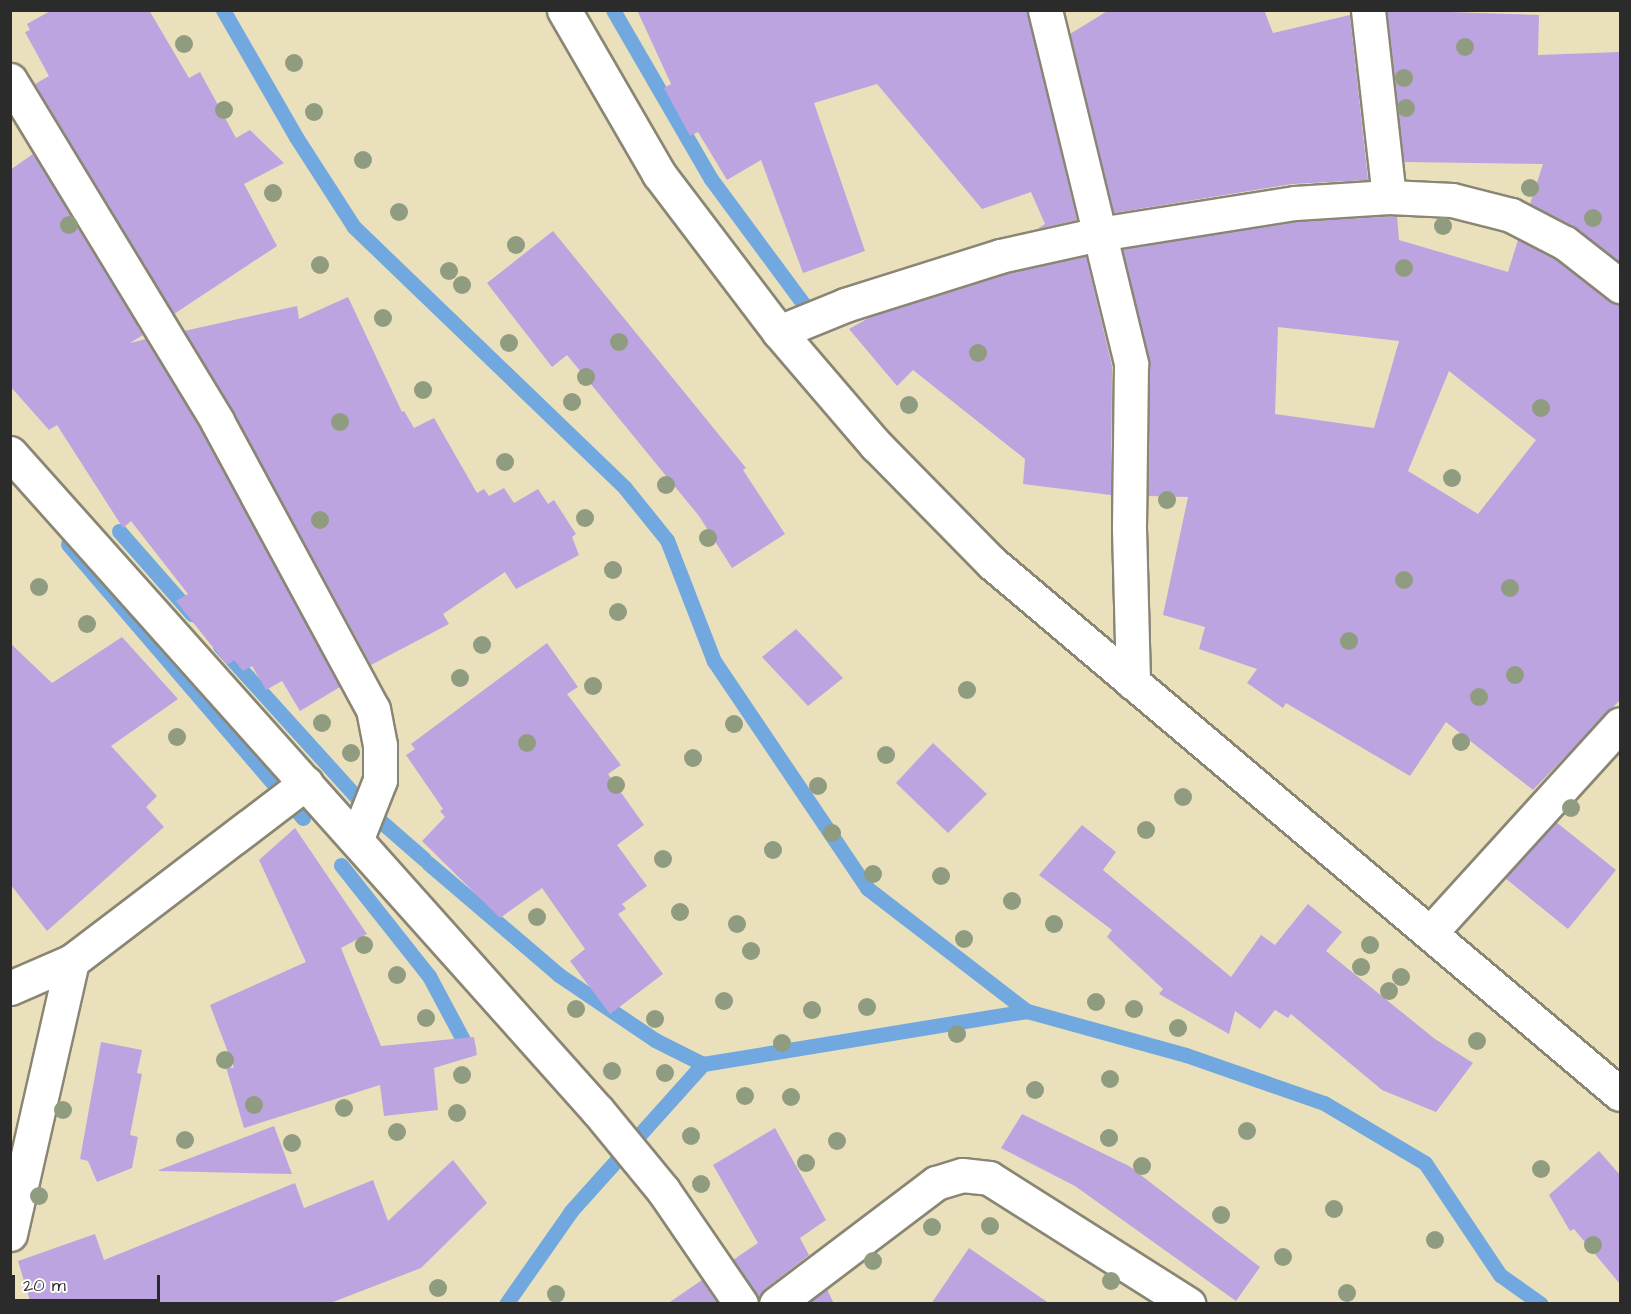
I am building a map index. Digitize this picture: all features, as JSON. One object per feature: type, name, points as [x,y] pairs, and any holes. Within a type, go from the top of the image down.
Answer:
[{"type":"street","points":[[564,10],[581,47],[659,174],[780,332],[876,445],[992,563],[1620,1094]]},
{"type":"street","points":[[1045,10],[1131,364],[1129,528],[1133,683]]},
{"type":"street","points":[[1368,10],[1389,197]]},
{"type":"street","points":[[10,80],[218,421],[373,709],[380,745],[380,780],[357,838]]},
{"type":"street","points":[[780,332],[845,305],[1000,256],[1099,234],[1295,203],[1389,197],[1452,200],[1511,215],[1565,243],[1620,286]]},
{"type":"street","points":[[10,453],[357,838],[605,1120],[663,1190],[741,1304]]},
{"type":"street","points":[[1430,933],[1620,724]]},
{"type":"street","points":[[10,988],[72,961],[306,783]]},
{"type":"street","points":[[10,1234],[72,961]]},
{"type":"street","points":[[776,1304],[936,1183],[962,1175],[989,1178],[1188,1304]]},
{"type":"building","points":[[52,10],[149,10],[189,78],[200,72],[236,138],[250,130],[284,163],[244,184],[277,246],[174,314],[35,84],[49,76],[25,32],[30,30],[27,24]]},
{"type":"building","points":[[637,10],[1027,10],[1077,220],[1037,229],[1045,224],[1031,192],[982,209],[877,84],[814,103],[865,251],[803,273],[761,160],[727,180],[698,132],[690,136],[664,88],[671,84]]},
{"type":"building","points":[[1109,10],[1264,10],[1273,33],[1350,15],[1368,180],[1292,184],[1114,213],[1070,34]]},
{"type":"building","points":[[1387,10],[1539,15],[1538,55],[1620,52],[1620,263],[1576,228],[1530,204],[1543,164],[1404,162]]},
{"type":"building","points":[[33,154],[143,335],[130,343],[146,339],[201,430],[340,687],[300,711],[282,681],[266,690],[252,666],[243,671],[234,660],[227,665],[176,601],[188,594],[131,521],[123,528],[57,425],[49,430],[10,386],[10,170]]},
{"type":"building","points":[[1397,216],[1399,240],[1508,272],[1518,240],[1555,259],[1608,301],[1620,304],[1620,700],[1533,790],[1446,722],[1410,776],[1286,703],[1283,708],[1247,683],[1257,669],[1199,649],[1205,627],[1163,615],[1188,497],[1148,496],[1150,364],[1122,249],[1297,222]],"holes":[[[1278,327],[1399,341],[1374,428],[1275,414]],[[1449,371],[1536,440],[1478,514],[1408,471]]]},
{"type":"building","points":[[553,231],[746,468],[743,470],[785,534],[732,568],[699,516],[567,355],[552,367],[487,283]]},
{"type":"building","points":[[1086,256],[1112,366],[1111,495],[1023,484],[1025,459],[913,370],[897,386],[849,329],[874,315],[1005,274]]},
{"type":"building","points":[[348,297],[402,412],[404,411],[414,428],[434,418],[477,493],[484,489],[489,496],[504,488],[514,503],[538,489],[548,504],[554,500],[576,534],[572,537],[579,555],[516,589],[505,572],[443,614],[449,624],[371,665],[233,412],[184,331],[297,306],[299,319]]},
{"type":"building","points":[[796,629],[843,678],[808,706],[762,657]]},
{"type":"building","points":[[122,637],[178,699],[111,746],[157,796],[146,807],[164,827],[47,931],[10,884],[10,643],[52,683]]},
{"type":"building","points":[[547,643],[578,687],[567,694],[621,765],[608,774],[644,825],[617,845],[647,886],[622,904],[626,909],[618,914],[663,974],[610,1014],[570,961],[585,949],[542,888],[500,918],[422,841],[445,817],[440,811],[443,809],[406,755],[415,749],[411,744]]},
{"type":"building","points":[[933,743],[987,794],[948,833],[896,783]]},
{"type":"building","points":[[1556,822],[1616,870],[1568,929],[1505,878]]},
{"type":"building","points":[[1082,825],[1116,852],[1103,870],[1231,977],[1261,935],[1275,945],[1308,904],[1342,932],[1326,951],[1435,1039],[1473,1063],[1436,1112],[1382,1090],[1291,1014],[1288,1018],[1275,1010],[1260,1029],[1235,1011],[1229,1034],[1159,994],[1163,989],[1107,937],[1112,930],[1039,875]]},
{"type":"building","points":[[295,828],[367,934],[341,948],[381,1046],[474,1037],[477,1055],[434,1068],[438,1110],[384,1116],[380,1085],[244,1128],[226,1067],[234,1068],[210,1005],[306,962],[259,860]]},
{"type":"building","points":[[101,1042],[142,1050],[137,1073],[142,1074],[130,1135],[138,1137],[132,1168],[97,1182],[88,1161],[80,1159]]},
{"type":"building","points":[[1022,1114],[1129,1166],[1260,1267],[1236,1301],[1075,1186],[1001,1148]]},
{"type":"building","points":[[274,1126],[292,1174],[159,1171],[159,1170]]},
{"type":"building","points":[[775,1128],[826,1220],[800,1238],[809,1255],[765,1289],[758,1299],[733,1260],[758,1243],[713,1165]]},
{"type":"building","points":[[1599,1151],[1620,1175],[1620,1284],[1574,1229],[1570,1231],[1549,1195]]},
{"type":"building","points":[[453,1160],[487,1203],[421,1268],[328,1304],[31,1304],[18,1261],[95,1234],[104,1260],[295,1183],[304,1208],[373,1180],[388,1221]]},
{"type":"building","points":[[969,1248],[1050,1304],[931,1304]]},
{"type":"building","points":[[702,1280],[718,1304],[667,1304]]},
{"type":"building","points":[[827,1289],[834,1304],[808,1304]]},
{"type":"waterway","points":[[223,10],[296,137],[354,227],[625,488],[667,540],[714,661],[867,888],[1027,1011],[1186,1055],[1324,1103],[1425,1163],[1500,1275],[1541,1304]]},
{"type":"waterway","points":[[613,10],[711,179],[805,306]]},
{"type":"waterway","points":[[119,531],[192,614]]},
{"type":"waterway","points":[[68,544],[303,818]]},
{"type":"waterway","points":[[220,646],[369,811],[424,859]]},
{"type":"waterway","points":[[428,863],[559,975],[655,1040],[703,1064]]},
{"type":"waterway","points":[[341,865],[429,976],[468,1049]]},
{"type":"waterway","points":[[506,1304],[571,1211],[703,1064],[1027,1011]]}]
